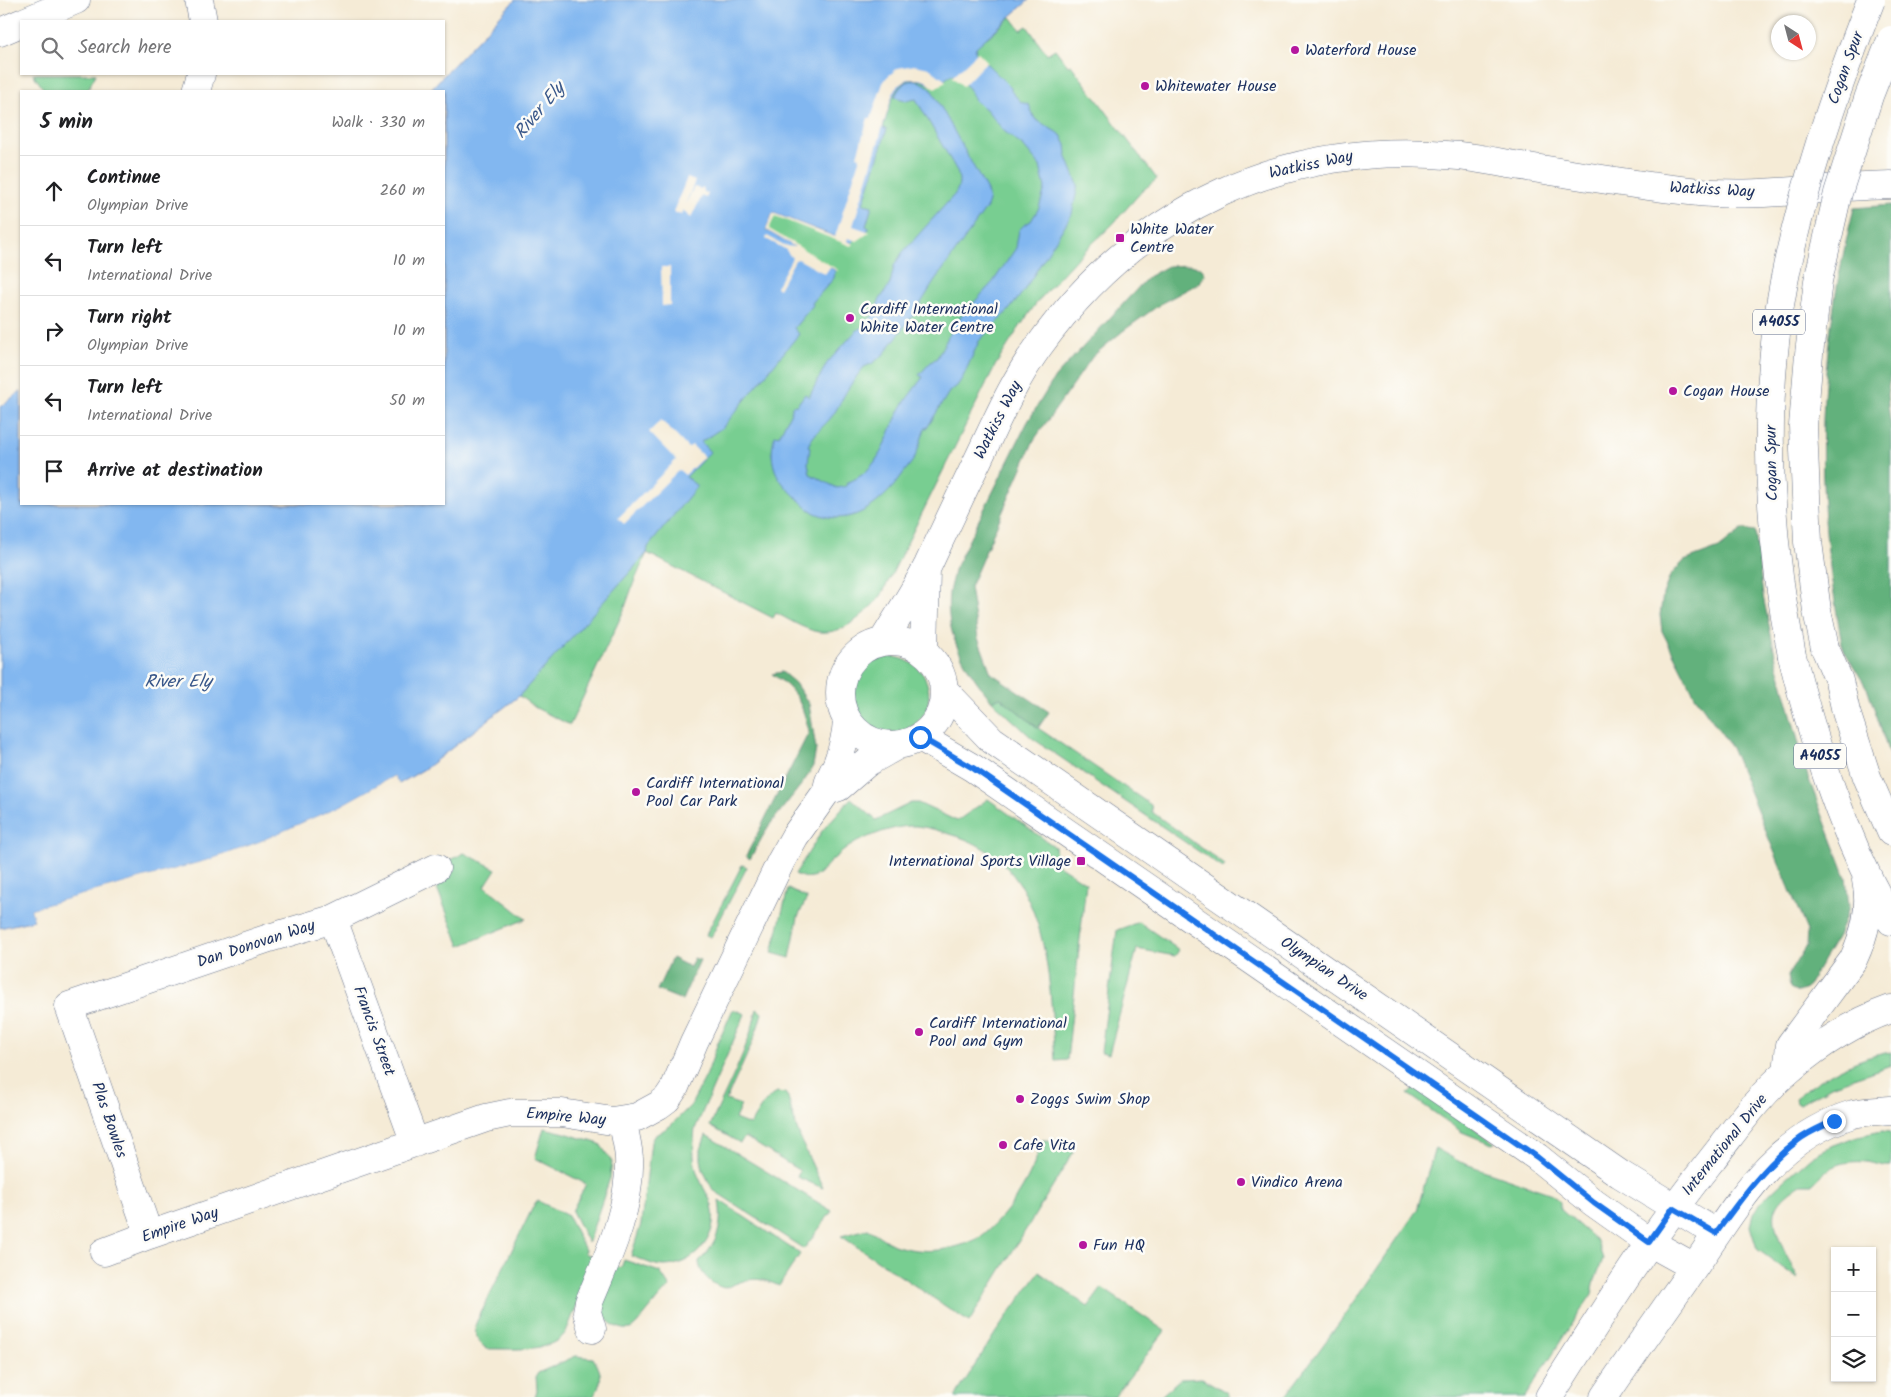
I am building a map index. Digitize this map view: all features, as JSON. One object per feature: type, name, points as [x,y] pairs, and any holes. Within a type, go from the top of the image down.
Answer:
[{"type":"street","points":[[28,20],[76,0]]},
{"type":"street","points":[[199,0],[203,20]]},
{"type":"street","name":"Cogan Spur","points":[[1871,0],[1832,105],[1807,185],[1784,284],[1773,364],[1771,485],[1780,590],[1792,656],[1820,757],[1858,854],[1891,921]]},
{"type":"street","points":[[0,32],[20,23]]},
{"type":"street","name":"Cogan Spur","points":[[1891,40],[1870,96],[1838,193],[1818,281],[1809,354],[1804,426],[1808,542],[1817,611],[1825,648],[1839,681],[1846,712],[1867,777],[1891,832]]},
{"type":"street","points":[[196,90],[201,75]]},
{"type":"street","name":"Watkiss Way","points":[[883,641],[926,568],[1016,383],[1036,349],[1082,292],[1139,241],[1191,208],[1247,181],[1318,160],[1399,153],[1459,156],[1633,183],[1705,192],[1757,194],[1858,185],[1891,185]]},
{"type":"street","name":"Watkiss Way","points":[[924,652],[926,568]]},
{"type":"street","points":[[897,640],[912,644],[934,662],[941,675],[944,690],[943,704],[938,716],[930,728],[909,741],[878,744],[861,736],[847,721],[840,701],[839,686],[843,672],[851,659],[860,651],[883,641],[897,640]]},
{"type":"street","name":"Olympian Drive","points":[[944,690],[992,740],[1620,1174],[1716,1233]]},
{"type":"street","name":"Empire Way","points":[[828,790],[827,784],[838,763],[845,741],[847,721]]},
{"type":"street","name":"Empire Way","points":[[104,1252],[482,1120],[510,1113],[562,1114],[602,1121],[622,1120],[637,1117],[659,1105],[667,1099],[675,1087],[694,1042],[766,890],[795,836],[828,790],[839,787],[868,762],[909,741]]},
{"type":"street","name":"Olympian Drive","points":[[909,741],[981,773],[1537,1157],[1594,1203],[1649,1242],[1694,1267]]},
{"type":"street","points":[[1787,1072],[1790,1045],[1853,960],[1862,936],[1869,900],[1865,875],[1858,854]]},
{"type":"street","name":"Dan Donovan Way","points":[[69,1006],[333,918],[436,868]]},
{"type":"street","name":"Francis Street","points":[[333,918],[415,1143]]},
{"type":"street","name":"Plas Bowles","points":[[69,1006],[149,1235]]},
{"type":"street","name":"International Drive","points":[[1549,1397],[1649,1242],[1673,1208],[1752,1108],[1787,1072],[1844,1032],[1891,1009]]},
{"type":"street","points":[[1604,1397],[1750,1186],[1797,1140],[1855,1114],[1891,1110]]},
{"type":"street","points":[[592,1330],[587,1312],[589,1302],[620,1223],[626,1191],[629,1160],[622,1120]]},
{"type":"green space","name":"Cardiff International White Water Centre","points":[[1011,17],[1021,30],[1027,26],[1047,54],[1055,49],[1068,66],[1071,65],[1157,179],[1142,191],[1112,225],[1077,258],[1035,305],[1017,331],[995,366],[881,596],[866,612],[849,625],[829,632],[819,632],[808,629],[776,613],[773,618],[647,553],[624,610],[570,725],[536,708],[519,696],[646,553],[724,144],[988,37]]},
{"type":"green space","points":[[34,75],[95,75],[88,90],[44,90]]},
{"type":"green space","points":[[1891,205],[1891,371],[1887,395],[1891,430],[1891,760],[1868,690],[1842,644],[1826,535],[1822,441],[1831,324],[1837,285],[1854,208]]},
{"type":"green space","points":[[1191,265],[1201,268],[1205,274],[1199,283],[1162,303],[1123,331],[1093,356],[1034,440],[970,587],[978,638],[991,673],[1049,712],[1038,728],[1000,697],[992,701],[966,665],[954,638],[948,608],[954,570],[1027,423],[1055,377],[1148,277],[1168,266]]},
{"type":"green space","points":[[1743,529],[1755,531],[1763,596],[1776,659],[1808,777],[1846,877],[1849,907],[1839,934],[1806,989],[1798,992],[1790,988],[1788,975],[1806,946],[1807,931],[1731,747],[1695,696],[1662,631],[1660,615],[1663,594],[1670,576],[1684,561],[1719,548]]},
{"type":"green space","points":[[891,657],[905,660],[918,668],[926,681],[929,695],[926,709],[918,722],[905,730],[891,733],[877,730],[864,722],[856,709],[853,695],[856,681],[864,668],[877,660]]},
{"type":"green space","points":[[782,672],[795,683],[809,704],[816,749],[813,766],[805,780],[768,827],[750,859],[746,856],[809,732],[804,713],[797,698],[787,686],[772,674]]},
{"type":"green space","points":[[1000,697],[1038,728],[1151,805],[1152,812],[1225,865],[1223,868],[1032,738],[992,701]]},
{"type":"green space","points":[[851,798],[876,820],[911,803],[918,803],[957,821],[988,799],[1055,847],[1057,864],[1086,883],[1067,1060],[1055,1061],[1046,959],[1038,926],[1026,895],[1008,869],[983,848],[933,829],[916,826],[902,827],[881,832],[857,842],[837,856],[817,875],[806,878],[795,874],[822,831]]},
{"type":"green space","points":[[464,853],[496,869],[485,886],[526,919],[460,946],[437,888],[436,868]]},
{"type":"green space","points":[[742,865],[747,867],[711,937],[706,935]]},
{"type":"green space","points":[[788,889],[807,898],[798,917],[790,958],[772,953]]},
{"type":"green space","points":[[1139,922],[1179,950],[1175,956],[1137,949],[1109,1054],[1101,1052],[1117,930]]},
{"type":"green space","points":[[672,958],[690,967],[694,958],[700,960],[682,1000],[657,990]]},
{"type":"green space","points":[[733,1009],[745,1014],[695,1129],[694,1136],[695,1163],[698,1176],[712,1206],[712,1228],[702,1247],[685,1261],[675,1265],[664,1266],[651,1264],[631,1256],[641,1224],[651,1142],[654,1136],[670,1126],[691,1105],[707,1074]]},
{"type":"green space","points":[[757,1009],[762,1013],[755,1036],[726,1100],[741,1105],[735,1119],[750,1125],[768,1099],[777,1092],[785,1093],[788,1097],[802,1143],[823,1188],[797,1177],[800,1171],[745,1137],[740,1143],[710,1126],[743,1054]]},
{"type":"green space","points":[[1891,1052],[1891,1065],[1831,1086],[1800,1104],[1796,1102],[1795,1098],[1817,1082],[1840,1069],[1864,1059]]},
{"type":"green space","points":[[1415,1086],[1495,1143],[1492,1144],[1462,1132],[1408,1094]]},
{"type":"green space","points":[[544,1128],[600,1144],[612,1162],[610,1178],[588,1243],[572,1211],[586,1184],[535,1158]]},
{"type":"green space","points":[[1882,1131],[1891,1132],[1891,1166],[1867,1162],[1843,1163],[1825,1173],[1813,1184],[1801,1184],[1780,1201],[1776,1209],[1775,1225],[1798,1279],[1757,1249],[1750,1226],[1753,1213],[1763,1200],[1783,1181],[1812,1156],[1833,1145],[1858,1136]]},
{"type":"green space","points":[[706,1135],[832,1211],[804,1249],[713,1190],[703,1170],[701,1159],[701,1149]]},
{"type":"green space","points":[[1042,1140],[1071,1141],[1073,1153],[969,1322],[841,1236],[868,1229],[894,1245],[921,1250],[939,1250],[956,1247],[977,1239],[1001,1218],[1019,1194],[1033,1168]]},
{"type":"green space","points":[[1435,1148],[1460,1162],[1552,1194],[1560,1202],[1560,1209],[1597,1241],[1603,1259],[1592,1294],[1525,1397],[1285,1397],[1348,1311],[1417,1210]]},
{"type":"green space","points":[[719,1200],[800,1254],[779,1286],[758,1279],[739,1282],[725,1288],[720,1287],[704,1275],[699,1261],[711,1248],[718,1234],[720,1218]]},
{"type":"green space","points":[[538,1201],[568,1216],[585,1250],[584,1253],[596,1258],[566,1332],[559,1339],[541,1347],[487,1349],[477,1338],[475,1331],[476,1323],[535,1203]]},
{"type":"green space","points":[[624,1260],[660,1272],[670,1287],[638,1323],[630,1329],[615,1326],[609,1322],[599,1305],[615,1266],[621,1268]]},
{"type":"green space","points":[[1039,1272],[1088,1307],[1102,1288],[1165,1331],[1114,1397],[955,1397],[996,1332]]},
{"type":"green space","points":[[576,1356],[593,1358],[599,1369],[600,1382],[593,1397],[535,1397],[537,1390],[536,1376],[538,1373]]},
{"type":"green space","points":[[1202,1378],[1226,1392],[1229,1397],[1160,1397],[1180,1379]]},
{"type":"water","name":"River Ely","points":[[515,0],[1029,0],[976,47],[975,52],[1011,88],[1011,91],[1021,102],[1029,105],[1035,119],[1061,135],[1066,145],[1066,155],[1078,185],[1072,214],[1023,292],[1009,310],[979,341],[963,377],[957,386],[949,392],[927,428],[925,428],[911,464],[885,495],[875,504],[864,510],[841,518],[815,513],[786,487],[777,474],[772,452],[775,435],[779,436],[792,410],[792,406],[797,405],[805,394],[809,397],[827,363],[875,313],[879,301],[890,284],[894,266],[902,253],[955,194],[959,186],[957,171],[916,99],[905,101],[895,97],[898,91],[910,81],[920,82],[931,89],[987,191],[989,201],[987,207],[916,311],[884,354],[873,363],[864,367],[849,387],[833,415],[810,441],[808,446],[810,447],[808,463],[810,474],[837,488],[847,486],[846,483],[858,478],[875,462],[902,406],[923,377],[919,375],[937,358],[956,322],[993,282],[1016,248],[1019,230],[1031,221],[1039,208],[1045,188],[1040,166],[1024,147],[1004,131],[986,109],[975,101],[969,88],[954,75],[951,75],[934,87],[920,80],[911,79],[904,82],[898,87],[890,103],[883,128],[887,129],[863,204],[872,206],[866,226],[869,228],[868,230],[852,243],[773,213],[766,230],[835,270],[834,278],[812,303],[813,305],[794,328],[799,334],[723,427],[701,442],[710,452],[686,477],[697,486],[648,547],[647,553],[519,696],[426,768],[399,784],[394,776],[340,806],[259,842],[212,859],[31,909],[34,920],[0,928],[0,407],[20,392],[20,505],[445,505],[445,90],[430,90]]},
{"type":"pier","points":[[978,52],[987,61],[963,86],[952,77]]},
{"type":"pier","points":[[915,65],[929,68],[946,81],[935,89],[926,81],[908,79],[897,86],[893,93],[853,226],[870,232],[857,241],[848,238],[847,241],[854,244],[851,246],[775,216],[769,229],[838,270],[830,267],[825,274],[798,259],[795,260],[779,289],[776,287],[792,258],[785,249],[766,239],[767,236],[786,246],[795,247],[766,230],[773,213],[835,237],[860,157],[857,156],[868,118],[871,118],[883,83],[898,68]]},
{"type":"pier","points":[[687,178],[695,181],[685,205],[694,187],[700,189],[703,187],[704,192],[708,194],[706,198],[702,196],[691,218],[683,210],[681,215],[673,212]]},
{"type":"pier","points":[[661,267],[670,267],[670,305],[662,306]]},
{"type":"pier","points":[[661,420],[688,448],[692,445],[704,457],[685,475],[679,470],[624,524],[618,518],[676,460],[649,432]]},
{"type":"pier","points":[[394,776],[399,784],[397,786],[393,779],[341,809],[260,845],[213,862],[34,911],[36,919],[34,920],[31,909],[212,859],[259,842],[340,806]]},
{"type":"place","name":"Waterford House","points":[[1295,50]]},
{"type":"place","name":"Whitewater House","points":[[1145,86]]},
{"type":"place","name":"White Water Centre","points":[[1120,238]]},
{"type":"place","name":"Cardiff International White Water Centre","points":[[850,318]]},
{"type":"place","name":"Cogan House","points":[[1673,391]]},
{"type":"place","name":"Cardiff International Pool Car Park","points":[[636,792]]},
{"type":"place","name":"International Sports Village","points":[[1081,861]]},
{"type":"place","name":"Cardiff International Pool and Gym","points":[[919,1032]]},
{"type":"place","name":"Zoggs Swim Shop","points":[[1020,1099]]},
{"type":"place","name":"Cafe Vita","points":[[1003,1145]]},
{"type":"place","name":"Vindico Arena","points":[[1241,1182]]},
{"type":"place","name":"Fun HQ","points":[[1083,1245]]},
{"type":"route","points":[[920,737],[973,768],[1272,973],[1537,1157],[1594,1203],[1649,1242],[1673,1208],[1716,1233],[1750,1186],[1782,1154],[1797,1140],[1834,1121]]}]
